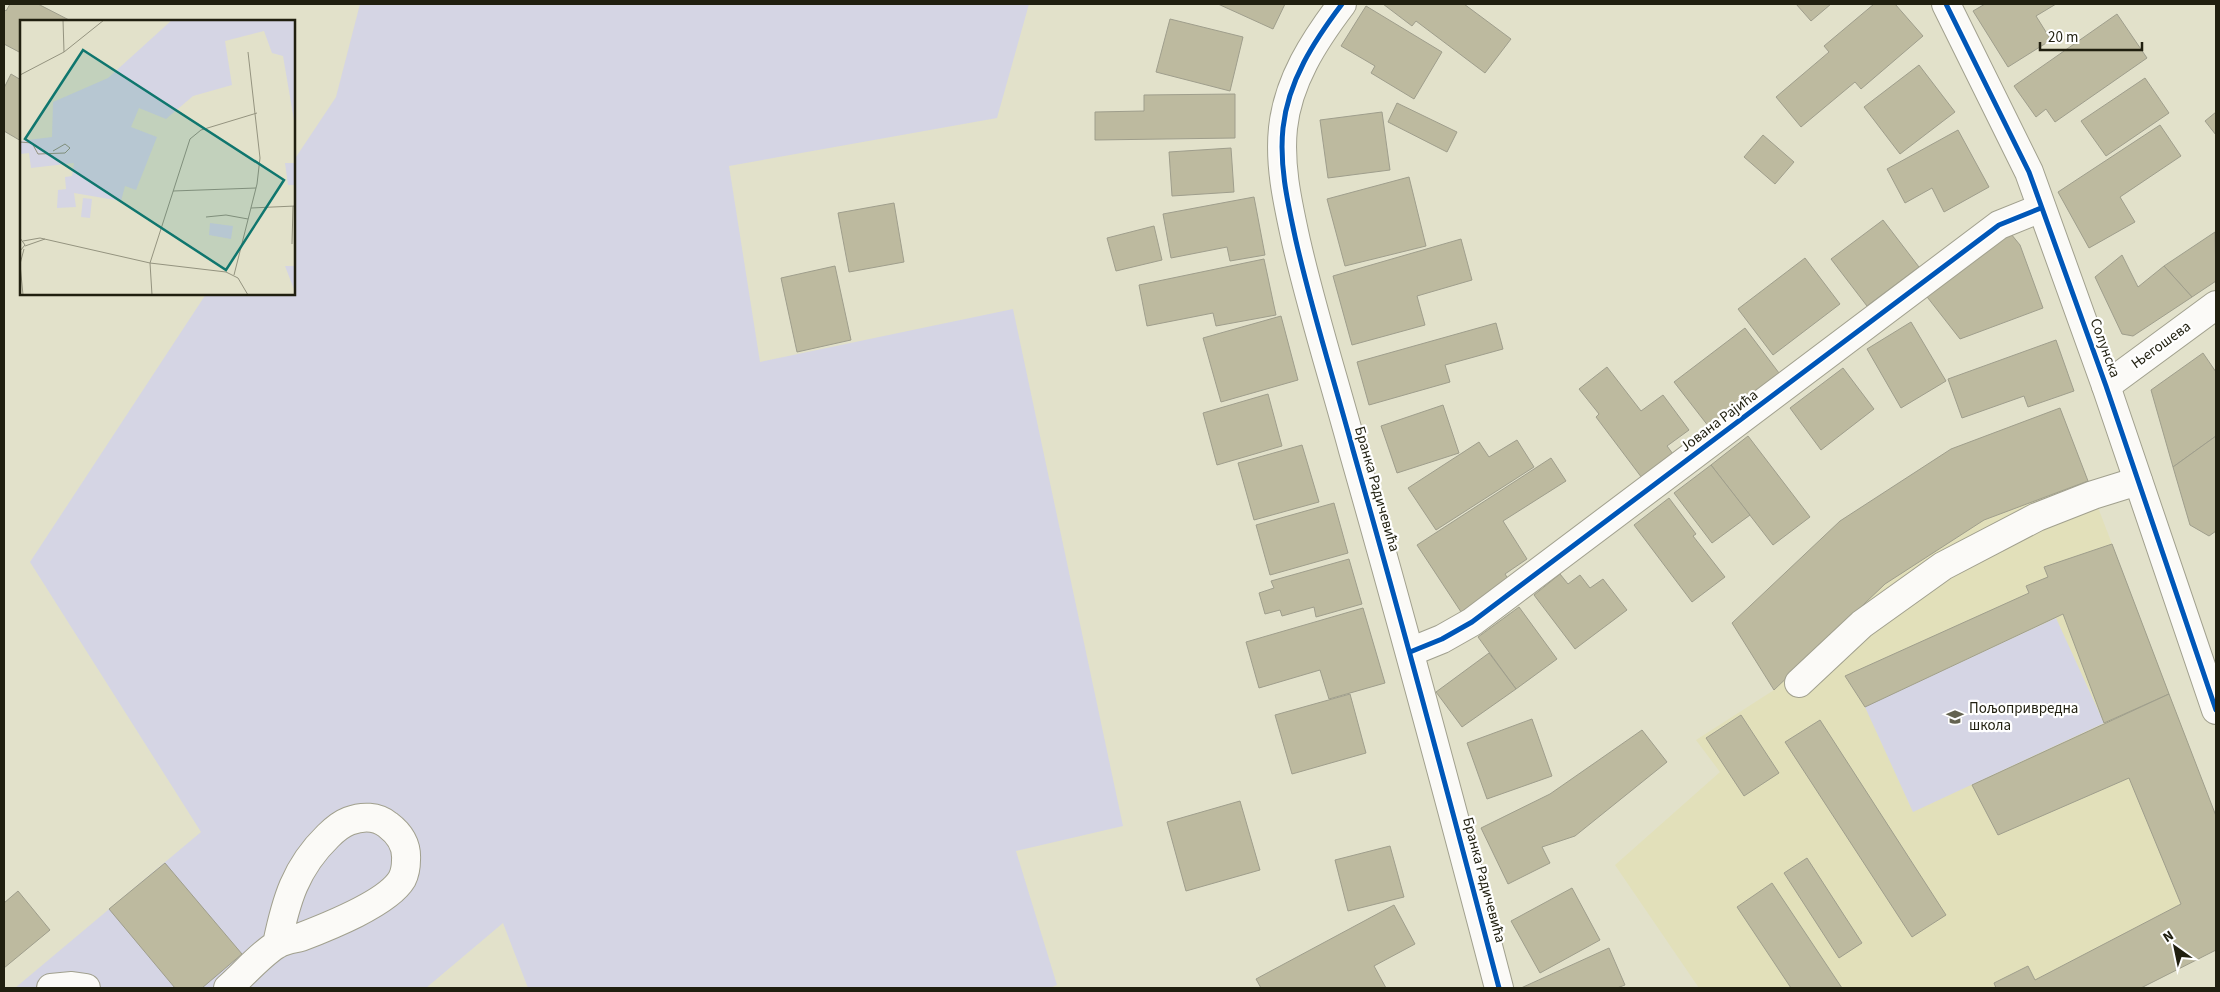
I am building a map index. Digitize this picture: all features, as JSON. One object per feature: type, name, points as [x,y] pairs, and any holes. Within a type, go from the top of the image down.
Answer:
[{"type":"street","name":"Бранка Радичевића","points":[[1342,4],[1322,30],[1302,64],[1289,99],[1283,129],[1285,187],[1303,273],[1410,652],[1500,988]]},
{"type":"street","name":"Солунска","points":[[1946,4],[2028,172],[2106,386],[2216,710]]},
{"type":"street","name":"Јована Рајића","points":[[1410,652],[1442,639],[1472,622],[1999,226],[2041,208]]},
{"type":"street","name":"Његошева","points":[[2106,386],[2216,305]]},
{"type":"street","points":[[1800,683],[1862,624],[1943,566],[2037,517],[2138,480]]},
{"type":"street","points":[[228,988],[277,944],[321,929],[352,915],[381,898],[402,880],[406,868],[404,844],[398,833],[386,823],[373,818],[358,817],[345,822],[333,831],[303,865],[292,887],[277,944]]},
{"type":"street","points":[[51,988],[72,986],[86,988]]},
{"type":"shaded area","points":[[360,4],[1029,4],[997,118],[729,166],[760,362],[1013,309],[1123,826],[1016,851],[1057,985],[1050,988],[528,988],[503,923],[426,988],[15,988],[201,832],[30,562],[205,295],[295,295],[295,158],[336,97]]},
{"type":"shaded area","name":"Пољопривредна школа","points":[[2060,408],[2216,816],[2216,950],[2141,988],[1699,988],[1615,865],[1720,772],[1696,740],[1774,690],[1951,449]]},
{"type":"shaded area","points":[[2056,618],[2104,723],[1913,812],[1865,707]]},
{"type":"building","points":[[10,4],[38,4],[69,20],[20,20],[20,52],[4,44],[4,9],[6,11]]},
{"type":"building","points":[[1218,4],[1285,4],[1273,29]]},
{"type":"building","points":[[1383,4],[1464,4],[1511,39],[1485,73],[1416,21],[1412,26]]},
{"type":"building","points":[[1796,4],[1831,4],[1811,21]]},
{"type":"building","points":[[1874,4],[1895,4],[1923,36],[1861,89],[1855,82],[1801,127],[1776,97],[1829,52],[1824,46]]},
{"type":"building","points":[[1985,4],[2056,4],[2036,16],[2051,40],[2008,67],[1973,11]]},
{"type":"building","points":[[1366,6],[1442,52],[1414,99],[1371,73],[1375,66],[1341,46]]},
{"type":"building","points":[[2117,14],[2147,58],[2055,122],[2046,109],[2036,117],[2014,86]]},
{"type":"building","points":[[1170,19],[1243,37],[1230,91],[1156,72]]},
{"type":"building","points":[[1919,65],[1955,112],[1900,154],[1864,107]]},
{"type":"building","points":[[11,74],[20,79],[20,140],[4,131],[4,88]]},
{"type":"building","points":[[2145,78],[2169,113],[2106,156],[2081,121]]},
{"type":"building","points":[[1235,94],[1235,138],[1095,140],[1095,112],[1144,111],[1144,95]]},
{"type":"building","points":[[1397,103],[1457,132],[1447,152],[1388,122]]},
{"type":"building","points":[[1382,112],[1390,170],[1328,178],[1320,120]]},
{"type":"building","points":[[2216,112],[2216,135],[2205,121]]},
{"type":"building","points":[[2160,125],[2181,156],[2120,197],[2135,222],[2089,248],[2058,192]]},
{"type":"building","points":[[1958,130],[1989,187],[1944,212],[1932,188],[1905,203],[1887,169]]},
{"type":"building","points":[[1763,135],[1794,162],[1775,184],[1744,157]]},
{"type":"building","points":[[1231,148],[1234,192],[1172,196],[1169,152]]},
{"type":"building","points":[[1409,177],[1426,246],[1345,266],[1327,199]]},
{"type":"building","points":[[1254,197],[1265,255],[1230,261],[1227,247],[1171,258],[1163,214]]},
{"type":"building","points":[[894,203],[904,262],[849,272],[838,213]]},
{"type":"building","points":[[1883,220],[1919,267],[1867,306],[1831,259]]},
{"type":"building","points":[[1154,226],[1162,260],[1116,271],[1107,238]]},
{"type":"building","points":[[2215,232],[2216,281],[2192,297],[2164,266]]},
{"type":"building","points":[[2011,234],[2020,245],[2043,308],[1960,339],[1924,293],[1999,236]]},
{"type":"building","points":[[1461,239],[1472,280],[1417,296],[1425,325],[1352,345],[1333,276]]},
{"type":"building","points":[[2122,255],[2138,287],[2164,266],[2192,297],[2133,336],[2122,334],[2095,277]]},
{"type":"building","points":[[1805,258],[1840,304],[1773,355],[1738,309]]},
{"type":"building","points":[[1264,259],[1276,315],[1216,326],[1213,313],[1147,326],[1139,285]]},
{"type":"building","points":[[835,266],[851,340],[797,352],[781,278]]},
{"type":"building","points":[[1281,316],[1298,380],[1221,402],[1203,338]]},
{"type":"building","points":[[1911,322],[1946,381],[1901,408],[1867,349]]},
{"type":"building","points":[[1496,323],[1503,349],[1445,365],[1450,382],[1369,405],[1357,362]]},
{"type":"building","points":[[1745,328],[1779,373],[1709,427],[1674,382]]},
{"type":"building","points":[[2056,340],[2074,391],[2028,407],[2024,396],[1962,418],[1948,379]]},
{"type":"building","points":[[2203,353],[2216,372],[2216,436],[2173,467],[2151,390]]},
{"type":"building","points":[[1607,367],[1641,411],[1663,395],[1689,430],[1667,446],[1673,454],[1642,478],[1596,417],[1599,414],[1579,389]]},
{"type":"building","points":[[1843,368],[1874,409],[1821,450],[1790,408]]},
{"type":"building","points":[[1268,394],[1282,446],[1217,465],[1203,413]]},
{"type":"building","points":[[1443,405],[1459,453],[1397,473],[1381,426]]},
{"type":"building","points":[[2060,408],[2088,481],[1984,520],[1885,584],[1774,690],[1732,623],[1840,521],[1951,449]]},
{"type":"building","points":[[1748,436],[1810,517],[1773,545],[1711,465]]},
{"type":"building","points":[[2216,436],[2216,531],[2209,536],[2190,525],[2173,467]]},
{"type":"building","points":[[1517,440],[1534,467],[1436,530],[1408,488],[1479,442],[1489,457]]},
{"type":"building","points":[[1302,445],[1319,502],[1254,520],[1238,463]]},
{"type":"building","points":[[1551,458],[1566,481],[1503,521],[1527,559],[1505,574],[1513,587],[1465,618],[1417,545]]},
{"type":"building","points":[[1711,465],[1750,515],[1712,543],[1674,493]]},
{"type":"building","points":[[1669,498],[1696,534],[1693,536],[1725,577],[1692,602],[1634,525]]},
{"type":"building","points":[[1334,503],[1348,553],[1270,575],[1256,525]]},
{"type":"building","points":[[2112,544],[2169,694],[2104,723],[2063,614],[1865,707],[1845,676],[2029,593],[2026,586],[2048,577],[2044,567]]},
{"type":"building","points":[[1349,559],[1362,604],[1316,617],[1314,607],[1282,616],[1280,610],[1265,614],[1259,593],[1274,588],[1271,581]]},
{"type":"building","points":[[1560,574],[1568,584],[1580,575],[1590,588],[1603,579],[1627,610],[1575,649],[1534,595]]},
{"type":"building","points":[[1519,607],[1557,659],[1516,689],[1478,637]]},
{"type":"building","points":[[1363,608],[1385,683],[1329,699],[1320,670],[1259,688],[1246,642]]},
{"type":"building","points":[[1489,653],[1516,689],[1462,727],[1436,692]]},
{"type":"building","points":[[1350,694],[1366,753],[1292,774],[1275,715]]},
{"type":"building","points":[[2169,694],[2216,816],[2216,950],[2141,988],[1996,988],[1994,983],[2028,966],[2035,980],[2181,904],[2129,778],[1998,835],[1972,785]]},
{"type":"building","points":[[1741,715],[1779,773],[1744,796],[1706,738]]},
{"type":"building","points":[[1532,719],[1552,776],[1487,799],[1467,743]]},
{"type":"building","points":[[1820,720],[1946,915],[1912,937],[1785,742]]},
{"type":"building","points":[[1642,730],[1667,762],[1575,836],[1542,847],[1550,863],[1508,884],[1481,828],[1550,794]]},
{"type":"building","points":[[1240,801],[1260,870],[1186,891],[1167,822]]},
{"type":"building","points":[[1390,846],[1404,897],[1348,911],[1335,860]]},
{"type":"building","points":[[1807,858],[1862,943],[1839,958],[1784,873]]},
{"type":"building","points":[[165,863],[242,954],[202,988],[175,988],[109,909]]},
{"type":"building","points":[[1772,883],[1842,988],[1791,988],[1737,907]]},
{"type":"building","points":[[1572,888],[1600,940],[1540,973],[1511,921]]},
{"type":"building","points":[[18,891],[50,930],[4,968],[4,903]]},
{"type":"building","points":[[1394,905],[1415,944],[1374,966],[1386,988],[1261,988],[1256,979]]},
{"type":"building","points":[[1609,948],[1625,985],[1617,988],[1521,988]]},
{"type":"cycle path","points":[[1342,4],[1312,47],[1290,94],[1282,142],[1285,185],[1309,293],[1446,786],[1499,988]]},
{"type":"cycle path","points":[[1946,4],[2029,172],[2106,386],[2216,710]]},
{"type":"cycle path","points":[[1410,652],[1442,639],[1472,622],[1999,225],[2041,208]]},
{"type":"place","name":"Пољопривредна школа","points":[[1955,717]]}]
